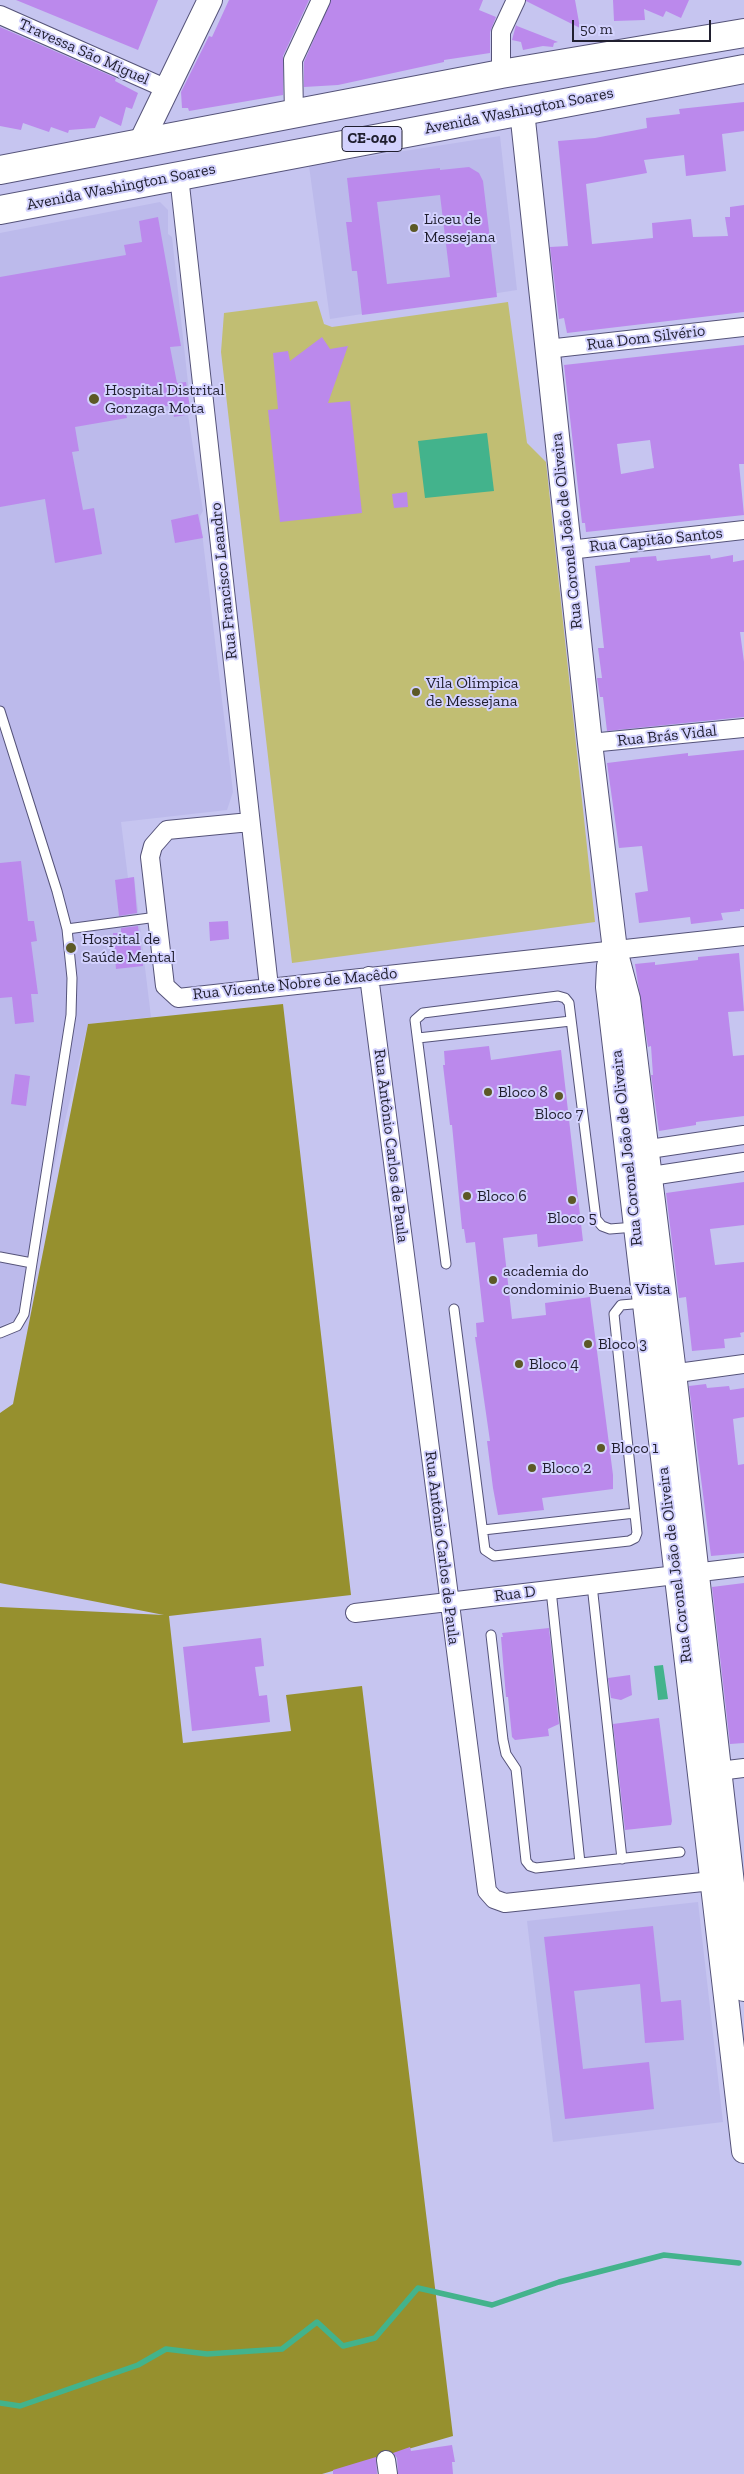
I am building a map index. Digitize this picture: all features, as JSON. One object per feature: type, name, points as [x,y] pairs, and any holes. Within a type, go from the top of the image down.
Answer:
[{"type":"highway","name":"CE-040","points":[[0,170],[502,74],[744,33]]},
{"type":"highway","name":"Avenida Washington Soares","points":[[0,210],[744,69]]},
{"type":"street","points":[[141,142],[210,0]]},
{"type":"street","points":[[294,115],[293,60],[321,0]]},
{"type":"street","points":[[502,74],[500,32],[516,0]]},
{"type":"street","name":"Travessa São Miguel","points":[[0,15],[167,89]]},
{"type":"street","name":"Rua Coronel João de Oliveira","points":[[522,110],[590,743],[615,950],[609,966],[608,987],[640,1178],[663,1375],[686,1574],[712,1881],[738,1973]]},
{"type":"street","name":"Rua Francisco Leandro","points":[[179,176],[269,986]]},
{"type":"street","name":"Rua Dom Silvério","points":[[547,349],[744,327]]},
{"type":"street","name":"Rua Capitão Santos","points":[[569,550],[744,530]]},
{"type":"street","name":"Rua Brás Vidal","points":[[590,743],[744,728]]},
{"type":"street","name":"Rua Vicente Nobre de Macêdo","points":[[250,822],[167,830],[158,838],[153,846],[150,857],[165,986],[178,998],[269,986],[744,936]]},
{"type":"street","name":"Rua Antônio Carlos de Paula","points":[[369,976],[487,1892],[494,1899],[504,1903],[712,1881]]},
{"type":"street","points":[[636,1151],[744,1135]]},
{"type":"street","points":[[640,1178],[744,1162]]},
{"type":"street","name":"Rua Coronel João de Oliveira","points":[[640,1178],[636,1227],[644,1303],[663,1375]]},
{"type":"street","points":[[663,1375],[744,1364]]},
{"type":"street","name":"Rua D","points":[[355,1613],[744,1567]]},
{"type":"street","name":"Rua Coronel João de Oliveira","points":[[686,1574],[719,1771],[738,1973],[744,2151]]},
{"type":"street","points":[[719,1771],[744,1768]]},
{"type":"lane","points":[[0,710],[58,891],[67,929],[72,978],[71,1015],[24,1314],[17,1326],[0,1333]]},
{"type":"lane","points":[[67,929],[157,917]]},
{"type":"lane","points":[[446,1264],[415,1020],[423,1013],[558,996],[565,998],[569,1003],[596,1219],[602,1226],[610,1230],[636,1227]]},
{"type":"lane","points":[[418,1038],[571,1021]]},
{"type":"lane","points":[[0,1257],[32,1263]]},
{"type":"lane","points":[[454,1309],[485,1550],[494,1556],[629,1541],[637,1533],[614,1314],[621,1305],[644,1303]]},
{"type":"lane","points":[[482,1530],[635,1513]]},
{"type":"lane","points":[[592,1585],[622,1859]]},
{"type":"lane","points":[[551,1590],[580,1864]]},
{"type":"lane","points":[[491,1635],[503,1740],[506,1754],[516,1769],[526,1861],[536,1868],[680,1852]]},
{"type":"shaded area","name":"Liceu de Messejana","points":[[500,136],[517,290],[330,319],[309,166]]},
{"type":"shaded area","name":"Hospital de Saúde Mental","points":[[160,202],[168,210],[168,234],[172,237],[188,383],[188,415],[203,511],[200,516],[233,792],[227,810],[121,822],[128,878],[134,877],[151,1017],[88,1024],[18,1319],[0,1326],[0,233]]},
{"type":"shaded area","name":"Vila Olímpica de Messejana","points":[[317,301],[324,324],[332,327],[508,302],[527,443],[546,462],[595,922],[292,963],[221,352],[224,313]]},
{"type":"shaded area","points":[[487,433],[494,491],[425,498],[418,441]]},
{"type":"shaded area","points":[[283,1004],[351,1595],[169,1616],[183,1743],[291,1731],[286,1695],[362,1686],[453,2436],[322,2474],[0,2474],[0,1607],[164,1615],[0,1583],[0,1413],[13,1404],[88,1024]]},
{"type":"shaded area","points":[[663,1665],[668,1699],[658,1700],[654,1666]]},
{"type":"shaded area","points":[[698,1902],[723,2122],[553,2142],[527,1921]]},
{"type":"building","points":[[16,0],[158,0],[138,50]]},
{"type":"building","points":[[229,0],[309,0],[283,56],[283,95],[189,111],[188,108],[182,108],[181,92],[209,36],[212,37]]},
{"type":"building","points":[[331,0],[483,0],[479,10],[496,17],[490,32],[490,53],[444,60],[444,62],[338,85],[304,87],[304,62]]},
{"type":"building","points":[[575,0],[580,28],[526,1]]},
{"type":"building","points":[[613,0],[689,0],[681,18],[666,11],[663,17],[644,9],[645,20],[614,21]]},
{"type":"building","points":[[516,25],[558,42],[554,43],[553,47],[543,46],[523,50],[521,42],[512,40]]},
{"type":"building","points":[[0,27],[116,78],[115,81],[138,93],[132,109],[126,107],[121,126],[100,116],[95,128],[69,130],[68,133],[51,127],[49,132],[23,123],[21,130],[0,126]]},
{"type":"building","points":[[744,102],[744,131],[722,134],[726,171],[686,176],[684,155],[644,160],[647,173],[586,184],[592,244],[653,238],[652,223],[691,219],[693,237],[728,236],[725,217],[730,217],[730,207],[744,205],[744,312],[567,333],[564,318],[559,319],[550,247],[568,246],[558,141],[595,138],[647,128],[646,118],[680,114],[679,109]]},
{"type":"building","points":[[469,167],[479,173],[483,181],[497,297],[362,315],[357,271],[352,271],[346,222],[352,222],[347,178],[440,168],[440,170]],"holes":[[[440,195],[450,277],[387,284],[377,202]]]},
{"type":"building","points":[[158,217],[181,346],[170,347],[177,383],[186,382],[191,414],[174,417],[172,405],[126,414],[127,418],[75,427],[79,451],[72,452],[83,510],[94,508],[102,554],[55,563],[45,499],[0,507],[0,277],[126,255],[124,245],[142,242],[139,221]]},
{"type":"building","points":[[322,337],[330,349],[348,346],[328,403],[350,401],[362,513],[280,522],[268,410],[278,409],[273,353],[288,351],[290,361]]},
{"type":"building","points":[[744,345],[744,464],[739,464],[744,515],[586,532],[585,523],[582,523],[564,365]],"holes":[[[650,440],[654,468],[621,474],[617,444]]]},
{"type":"building","points":[[407,492],[408,507],[394,508],[392,494]]},
{"type":"building","points":[[198,514],[203,538],[175,543],[171,520]]},
{"type":"building","points":[[710,555],[711,559],[733,555],[733,562],[744,560],[744,632],[740,632],[744,662],[744,717],[607,731],[603,697],[600,697],[597,678],[602,678],[598,648],[604,648],[595,566],[630,562],[630,558],[656,556],[657,561]]},
{"type":"building","points":[[744,750],[744,909],[721,913],[723,920],[691,924],[690,917],[639,923],[635,893],[648,891],[642,846],[619,848],[607,763],[688,753],[688,756]]},
{"type":"building","points":[[21,861],[28,921],[34,921],[37,941],[31,942],[38,994],[31,994],[34,1022],[15,1024],[12,997],[0,998],[0,863]]},
{"type":"building","points":[[134,877],[137,913],[119,916],[115,880]]},
{"type":"building","points":[[228,921],[229,939],[210,941],[209,922]]},
{"type":"building","points":[[138,926],[143,966],[116,969],[113,933],[121,933],[121,928]]},
{"type":"building","points":[[739,953],[744,1011],[728,1012],[733,1056],[744,1055],[744,1116],[696,1122],[696,1125],[659,1131],[651,1075],[653,1075],[651,1046],[648,1047],[635,964],[655,962],[655,965],[698,960],[698,957]]},
{"type":"building","points":[[489,1046],[491,1060],[561,1050],[583,1241],[538,1247],[537,1234],[503,1238],[512,1319],[546,1315],[545,1303],[590,1297],[613,1475],[613,1489],[542,1498],[544,1510],[498,1515],[487,1441],[490,1441],[475,1337],[477,1337],[476,1323],[484,1322],[475,1242],[466,1243],[464,1229],[462,1229],[452,1125],[450,1125],[443,1065],[445,1065],[444,1051]]},
{"type":"building","points":[[15,1074],[30,1076],[26,1106],[11,1104]]},
{"type":"building","points":[[744,1182],[744,1225],[710,1229],[715,1265],[744,1262],[744,1332],[740,1333],[741,1337],[724,1339],[725,1348],[692,1351],[686,1297],[679,1298],[666,1193]]},
{"type":"building","points":[[706,1384],[707,1388],[729,1386],[730,1390],[744,1388],[744,1417],[733,1419],[738,1465],[744,1464],[744,1553],[711,1556],[689,1386]]},
{"type":"building","points":[[744,1583],[744,1743],[730,1744],[712,1587]]},
{"type":"building","points":[[549,1628],[559,1724],[548,1729],[549,1736],[515,1740],[512,1737],[508,1697],[506,1697],[502,1633]]},
{"type":"building","points":[[261,1638],[264,1666],[255,1667],[259,1696],[267,1695],[270,1722],[192,1731],[183,1647]]},
{"type":"building","points":[[630,1675],[632,1695],[621,1700],[611,1698],[608,1678]]},
{"type":"building","points":[[659,1718],[671,1825],[625,1830],[613,1724]]},
{"type":"building","points":[[653,1926],[661,2002],[681,2000],[684,2040],[645,2043],[640,1984],[574,1991],[583,2069],[649,2062],[654,2109],[565,2119],[544,1937]]},
{"type":"building","points":[[452,2445],[455,2462],[452,2462],[453,2474],[398,2474],[397,2458],[393,2453],[410,2447],[411,2451]]},
{"type":"building","points":[[376,2457],[377,2474],[333,2474],[333,2470]]},
{"type":"waterway","points":[[0,2403],[20,2406],[138,2365],[166,2349],[207,2354],[282,2349],[317,2322],[343,2346],[375,2338],[418,2288],[492,2305],[559,2282],[664,2255],[739,2263]]},
{"type":"place","name":"Liceu de Messejana","points":[[414,228]]},
{"type":"place","name":"Hospital Distrital Gonzaga Mota","points":[[94,399]]},
{"type":"place","name":"Vila Olímpica de Messejana","points":[[416,692]]},
{"type":"place","name":"Hospital de Saúde Mental","points":[[71,948]]},
{"type":"place","name":"Bloco 8","points":[[488,1092]]},
{"type":"place","name":"Bloco 7","points":[[559,1096]]},
{"type":"place","name":"Bloco 6","points":[[467,1196]]},
{"type":"place","name":"Bloco 5","points":[[572,1200]]},
{"type":"place","name":"academia do condominio Buena Vista","points":[[493,1280]]},
{"type":"place","name":"Bloco 3","points":[[588,1344]]},
{"type":"place","name":"Bloco 4","points":[[519,1364]]},
{"type":"place","name":"Bloco 1","points":[[601,1448]]},
{"type":"place","name":"Bloco 2","points":[[532,1468]]}]
